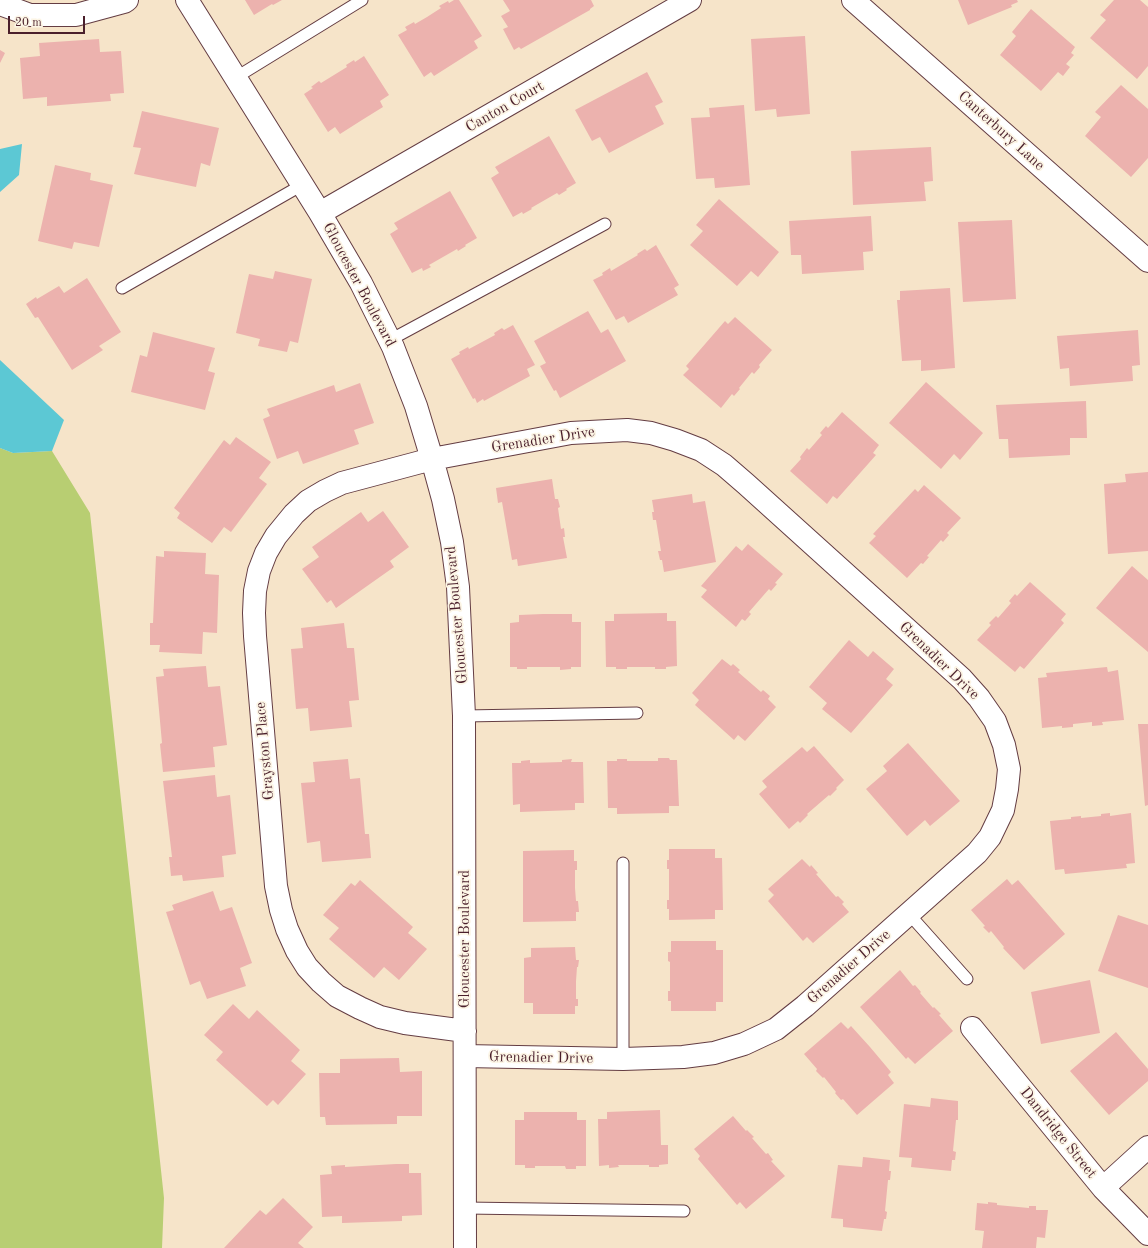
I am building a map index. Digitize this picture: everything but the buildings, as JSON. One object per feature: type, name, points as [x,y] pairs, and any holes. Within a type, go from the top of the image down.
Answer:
[{"type":"street","points":[[0,4],[30,15],[76,15],[128,0]]},
{"type":"street","name":"Gloucester Boulevard","points":[[187,0],[320,213],[361,283],[390,340],[416,406],[443,499],[458,586],[464,716],[465,1248]]},
{"type":"street","name":"Canton Court","points":[[320,213],[690,0]]},
{"type":"street","name":"Canterbury Lane","points":[[853,0],[1148,261]]},
{"type":"street","name":"Grenadier Drive","points":[[432,459],[571,433],[627,430],[652,432],[701,450],[724,465],[746,484],[962,679],[979,698],[995,722],[1004,745],[1009,768],[1003,810],[990,837],[977,853],[805,1006],[776,1029],[744,1044],[714,1053],[683,1057],[622,1059],[465,1056]]},
{"type":"street","name":"Grayston Place","points":[[432,459],[342,483],[308,501],[294,514],[276,536],[266,553],[259,571],[255,590],[255,636],[276,886],[287,929],[297,951],[307,967],[321,982],[337,996],[360,1008],[380,1017],[405,1023],[465,1031]]},
{"type":"street","name":"Dandridge Street","points":[[972,1028],[1103,1188],[1148,1234]]},
{"type":"street","points":[[1103,1188],[1148,1146]]},
{"type":"lane","points":[[235,78],[362,0]]},
{"type":"lane","points":[[122,288],[302,186]]},
{"type":"lane","points":[[390,340],[605,224]]},
{"type":"lane","points":[[464,716],[637,712]]},
{"type":"lane","points":[[622,1059],[623,863]]},
{"type":"lane","points":[[910,914],[967,979]]},
{"type":"lane","points":[[465,1208],[684,1211]]},
{"type":"green space","points":[[0,448],[13,453],[52,451],[90,513],[164,1198],[162,1248],[0,1248]]},
{"type":"water","points":[[22,144],[19,175],[0,192],[0,149]]},
{"type":"water","points":[[0,360],[64,420],[52,451],[13,453],[0,448]]}]
